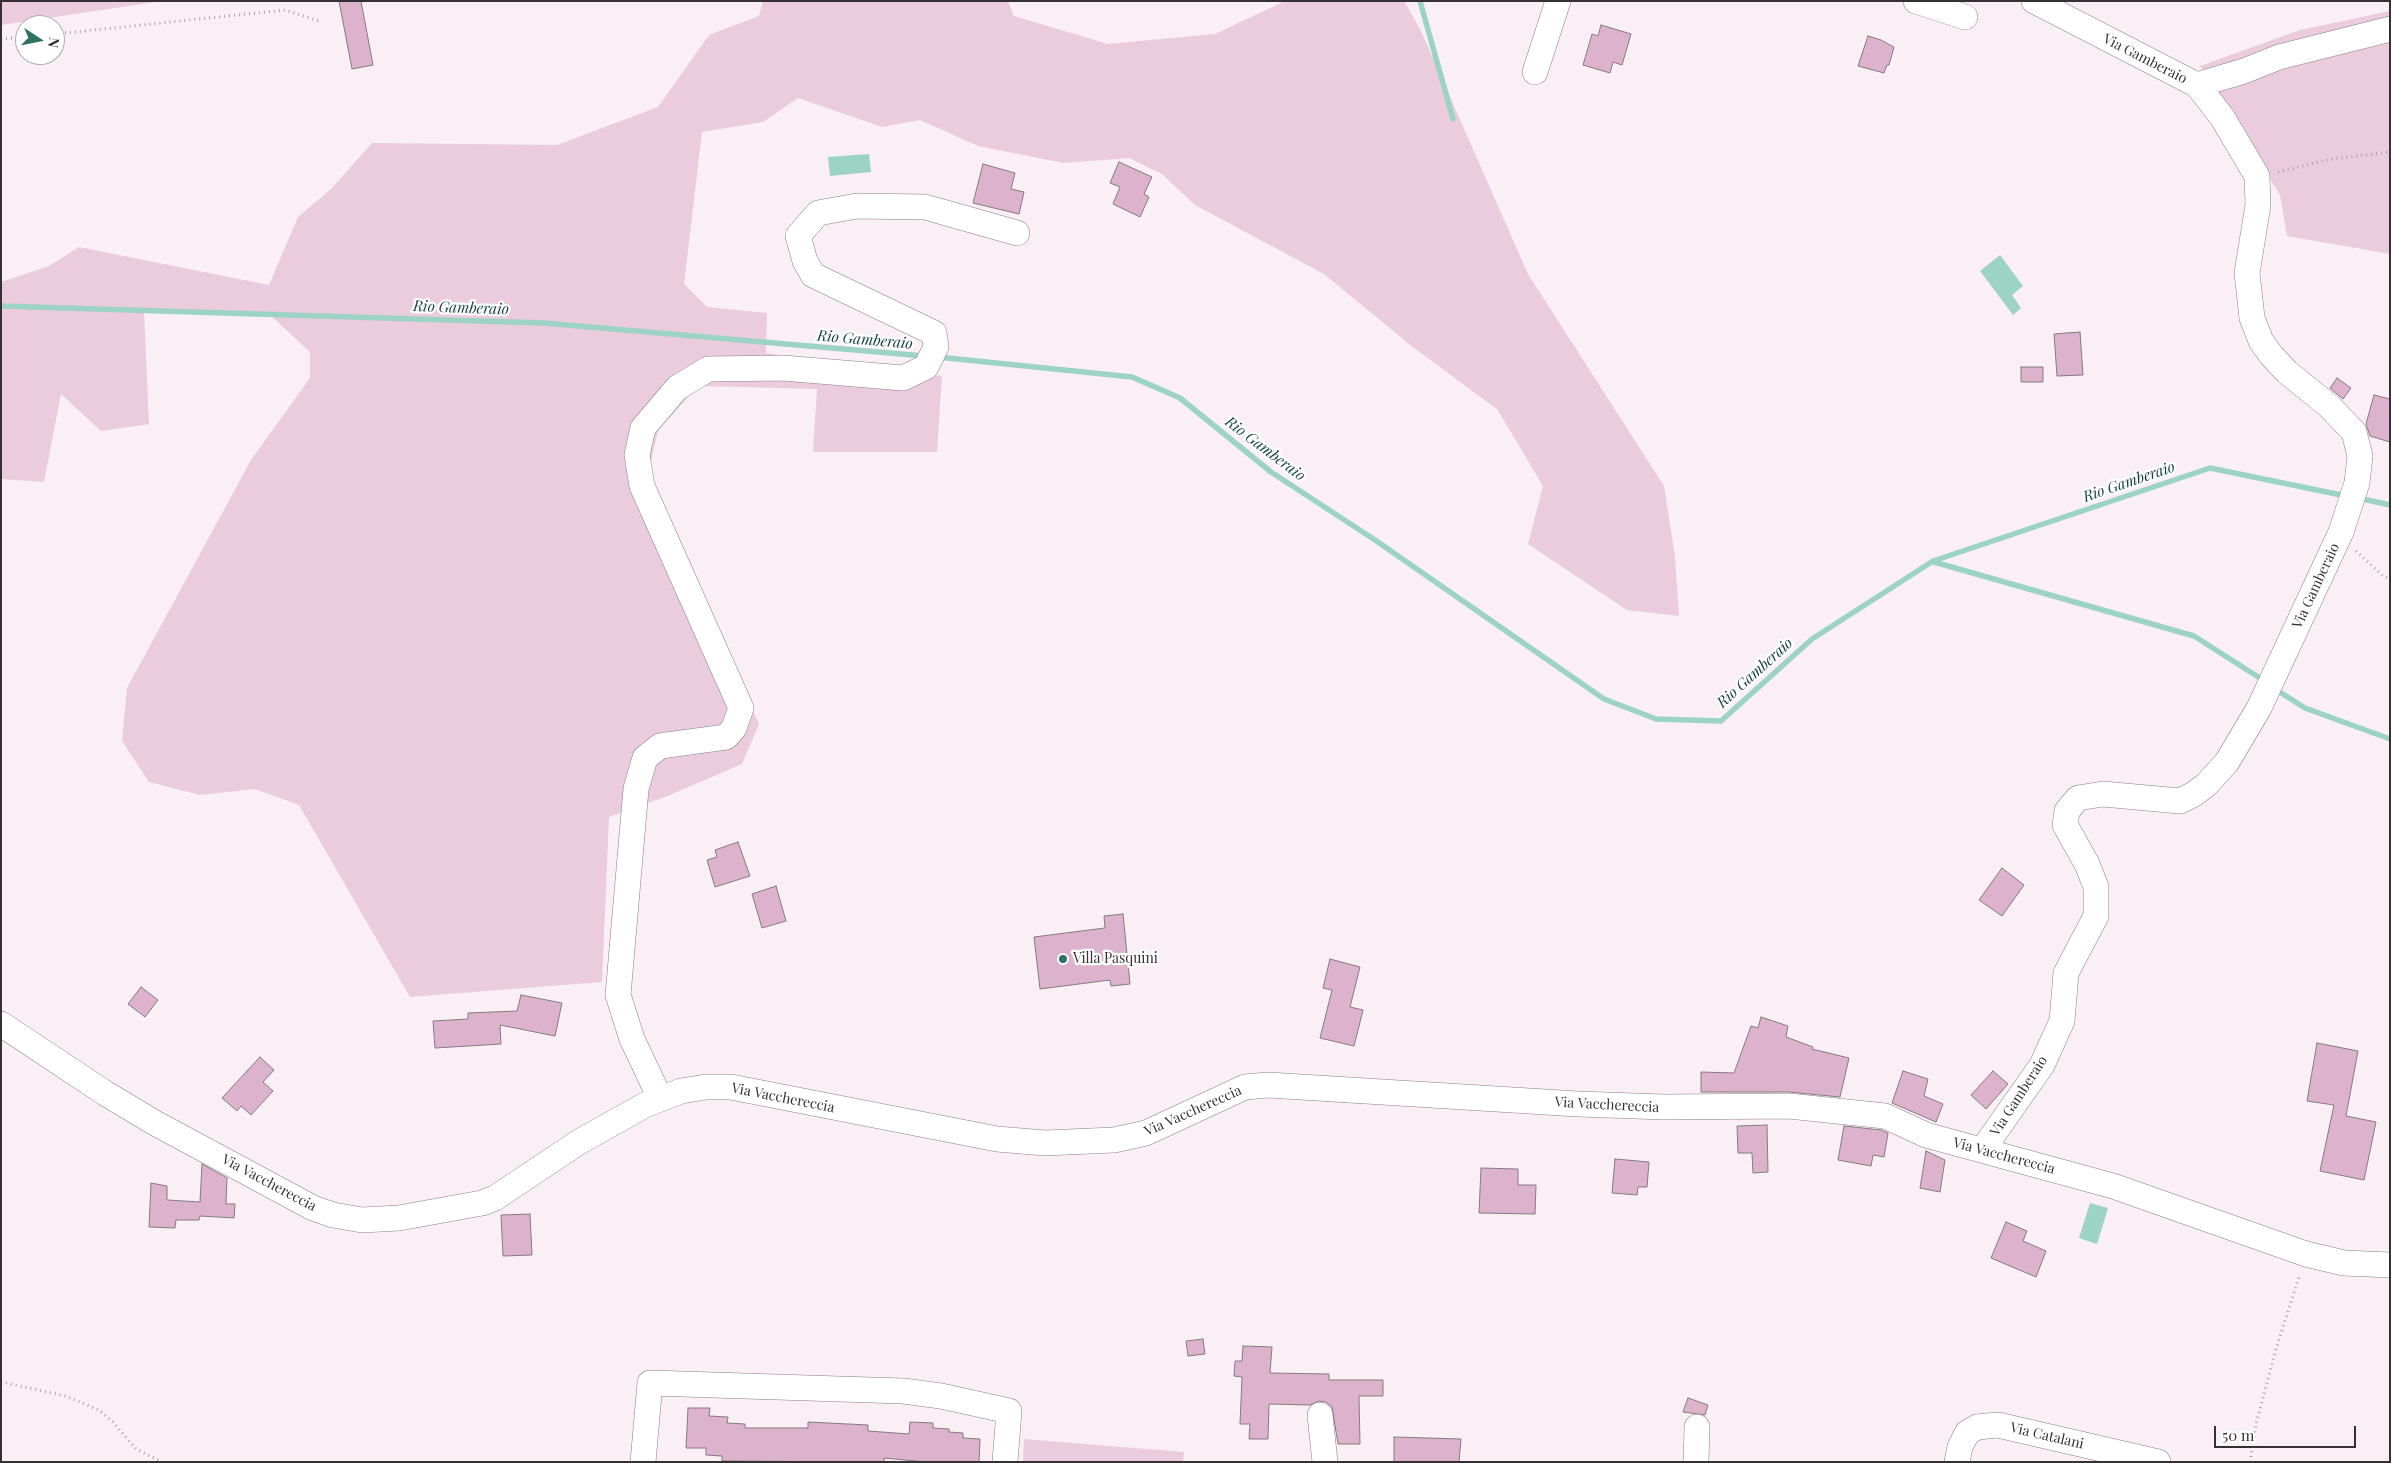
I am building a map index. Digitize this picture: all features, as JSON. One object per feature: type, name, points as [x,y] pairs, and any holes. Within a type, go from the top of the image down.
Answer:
[{"type":"street","points":[[1535,72],[1558,1]]},
{"type":"street","points":[[1916,1],[1966,18]]},
{"type":"street","name":"Via Gamberaio","points":[[1983,1149],[2042,1065],[2062,1020],[2066,973],[2096,916],[2096,887],[2087,864],[2065,825],[2067,811],[2078,798],[2103,794],[2180,800],[2194,794],[2206,785],[2227,762],[2259,708],[2341,532],[2357,483],[2360,456],[2354,432],[2329,406],[2271,356],[2261,340],[2252,318],[2247,274],[2258,205],[2257,176],[2222,117],[2197,85],[2034,1]]},
{"type":"street","points":[[2197,85],[2244,71],[2279,57],[2390,29]]},
{"type":"street","points":[[660,1098],[632,1039],[618,995],[636,788],[645,758],[660,746],[726,738],[734,728],[741,708],[642,486],[637,454],[643,428],[677,388],[708,369],[783,368],[903,378],[926,367],[936,347],[934,333],[813,275],[805,261],[798,236],[818,214],[856,206],[925,207],[1017,233]]},
{"type":"street","name":"Via Vacchereccia","points":[[1,1024],[105,1093],[155,1123],[313,1208],[333,1215],[362,1220],[399,1218],[482,1203],[495,1198],[579,1142],[660,1098],[681,1091],[706,1087],[731,1087],[997,1139],[1025,1143],[1078,1143],[1114,1140],[1146,1133],[1245,1087],[1268,1084],[1578,1104],[1664,1107],[1789,1106],[1885,1116],[1926,1135],[2113,1186],[2306,1254],[2344,1263],[2390,1265]]},
{"type":"street","points":[[643,1462],[650,1383],[903,1391],[942,1396],[1010,1411],[1004,1462]]},
{"type":"street","points":[[1320,1415],[1325,1462]]},
{"type":"street","name":"Via Catalani","points":[[1957,1462],[1960,1447],[1967,1433],[1977,1427],[1998,1425],[2158,1462]]},
{"type":"street","points":[[1696,1462],[1697,1427]]},
{"type":"path","points":[[65,33],[285,10],[322,22]]},
{"type":"path","points":[[1,39],[15,38]]},
{"type":"path","points":[[2257,176],[2331,158],[2390,152]]},
{"type":"path","points":[[2341,532],[2359,554],[2390,580]]},
{"type":"path","points":[[2250,1462],[2256,1424],[2276,1349],[2306,1254]]},
{"type":"path","points":[[1,1382],[66,1396],[99,1410],[113,1422],[136,1449],[162,1462]]},
{"type":"shaded area","points":[[1,1],[162,1],[65,15],[15,15],[15,23],[1,25]]},
{"type":"shaded area","points":[[763,1],[1008,1],[1014,16],[1108,44],[1215,34],[1285,1],[1404,1],[1421,31],[1528,274],[1664,486],[1675,557],[1679,616],[1627,610],[1528,544],[1543,486],[1497,409],[1414,348],[1324,274],[1195,205],[1162,174],[1129,158],[1064,163],[978,146],[920,120],[882,127],[798,98],[763,122],[702,132],[684,284],[707,307],[767,313],[766,353],[942,376],[937,452],[813,452],[817,389],[698,386],[658,430],[647,480],[759,724],[742,764],[670,795],[609,817],[602,982],[410,997],[299,805],[255,789],[200,795],[149,782],[122,741],[127,688],[251,460],[310,378],[310,352],[267,312],[144,311],[149,424],[101,431],[61,394],[44,482],[1,479],[1,282],[49,266],[79,247],[269,285],[298,217],[331,189],[372,143],[557,145],[658,107],[709,35],[759,16]]},
{"type":"shaded area","points":[[2390,11],[2390,254],[2287,236],[2280,195],[2200,66],[2300,30]]},
{"type":"shaded area","points":[[869,154],[871,172],[830,176],[828,157]]},
{"type":"shaded area","points":[[2000,255],[2023,286],[2012,295],[2021,308],[2013,315],[1980,271]]},
{"type":"shaded area","points":[[2090,1203],[2108,1208],[2097,1244],[2079,1238]]},
{"type":"shaded area","points":[[1024,1439],[1184,1452],[1183,1462],[1023,1462]]},
{"type":"building","points":[[339,1],[361,1],[373,65],[352,69]]},
{"type":"building","points":[[1601,25],[1631,34],[1622,65],[1613,62],[1610,73],[1583,65],[1592,34],[1598,36]]},
{"type":"building","points":[[1868,36],[1894,47],[1889,65],[1887,65],[1884,73],[1858,66]]},
{"type":"building","points":[[1119,162],[1152,177],[1144,194],[1149,197],[1140,217],[1113,204],[1120,187],[1110,183]]},
{"type":"building","points":[[983,164],[1015,173],[1011,189],[1024,192],[1019,214],[973,203]]},
{"type":"building","points":[[2080,332],[2083,375],[2057,376],[2054,334]]},
{"type":"building","points":[[2021,367],[2043,367],[2043,382],[2021,382]]},
{"type":"building","points":[[2337,378],[2351,388],[2343,399],[2330,388]]},
{"type":"building","points":[[2374,395],[2390,399],[2390,442],[2370,436],[2366,424]]},
{"type":"building","points":[[738,842],[750,876],[715,887],[707,860],[717,857],[715,850]]},
{"type":"building","points":[[2002,868],[2024,885],[2002,916],[1979,900]]},
{"type":"building","points":[[776,886],[786,921],[762,928],[752,894]]},
{"type":"building","points":[[1123,914],[1130,984],[1111,986],[1110,980],[1040,989],[1034,937],[1105,928],[1104,916]]},
{"type":"building","points":[[1330,959],[1360,967],[1350,1007],[1363,1010],[1354,1046],[1320,1038],[1332,990],[1323,988]]},
{"type":"building","points":[[141,987],[158,1000],[145,1017],[128,1004]]},
{"type":"building","points":[[521,995],[562,1003],[555,1036],[500,1025],[501,1044],[435,1048],[433,1021],[468,1019],[468,1013],[517,1011]]},
{"type":"building","points":[[1761,1017],[1788,1026],[1786,1037],[1813,1047],[1812,1049],[1849,1058],[1840,1097],[1789,1092],[1701,1092],[1701,1072],[1734,1073],[1751,1026],[1758,1028]]},
{"type":"building","points":[[2317,1043],[2358,1051],[2346,1116],[2376,1122],[2364,1180],[2320,1171],[2334,1105],[2307,1101]]},
{"type":"building","points":[[260,1057],[274,1070],[263,1082],[273,1091],[251,1115],[241,1106],[237,1111],[222,1098]]},
{"type":"building","points":[[1903,1071],[1928,1079],[1924,1096],[1943,1104],[1936,1122],[1892,1103]]},
{"type":"building","points":[[1993,1071],[2008,1084],[1986,1109],[1971,1095]]},
{"type":"building","points":[[1767,1125],[1768,1172],[1753,1173],[1752,1153],[1738,1153],[1737,1126]]},
{"type":"building","points":[[1844,1126],[1881,1130],[1888,1133],[1884,1157],[1873,1155],[1871,1166],[1838,1160]]},
{"type":"building","points":[[1926,1151],[1945,1160],[1940,1192],[1920,1188]]},
{"type":"building","points":[[1615,1159],[1649,1162],[1647,1187],[1638,1187],[1637,1195],[1612,1193]]},
{"type":"building","points":[[202,1164],[227,1178],[226,1204],[235,1204],[234,1218],[200,1216],[199,1220],[176,1220],[175,1228],[149,1227],[151,1183],[167,1186],[167,1200],[200,1202]]},
{"type":"building","points":[[1481,1168],[1518,1169],[1518,1185],[1536,1185],[1535,1214],[1479,1213]]},
{"type":"building","points":[[530,1214],[532,1255],[503,1256],[501,1215]]},
{"type":"building","points":[[2006,1222],[2027,1231],[2023,1241],[2046,1251],[2036,1277],[1991,1258]]},
{"type":"building","points":[[1203,1339],[1205,1354],[1188,1356],[1186,1341]]},
{"type":"building","points":[[1243,1346],[1272,1347],[1270,1373],[1329,1374],[1329,1380],[1383,1380],[1383,1396],[1359,1396],[1360,1444],[1338,1444],[1332,1407],[1326,1402],[1319,1401],[1310,1405],[1269,1404],[1268,1439],[1249,1439],[1250,1424],[1240,1424],[1242,1377],[1234,1376],[1235,1361],[1242,1361]]},
{"type":"building","points":[[1688,1398],[1708,1405],[1705,1415],[1683,1412]]},
{"type":"building","points":[[688,1408],[710,1408],[709,1416],[728,1417],[727,1423],[745,1424],[745,1428],[808,1428],[808,1422],[868,1425],[868,1431],[909,1434],[910,1422],[933,1423],[933,1428],[949,1429],[949,1432],[963,1433],[963,1438],[980,1439],[979,1462],[926,1462],[884,1458],[884,1462],[722,1461],[722,1456],[706,1455],[706,1448],[686,1448]]},
{"type":"building","points":[[1394,1437],[1461,1439],[1459,1462],[1394,1462]]},
{"type":"waterway","points":[[1420,1],[1453,119]]},
{"type":"waterway","name":"Rio Gamberaio","points":[[1,306],[544,323],[924,356]]},
{"type":"waterway","name":"Rio Gamberaio","points":[[938,357],[1132,377],[1180,398],[1271,472],[1375,540],[1604,699],[1656,719],[1721,721],[1812,639],[1933,561],[2210,468],[2346,496]]},
{"type":"waterway","name":"Rio Gamberaio","points":[[2358,498],[2390,505]]},
{"type":"waterway","points":[[1934,562],[2194,636],[2266,682]]},
{"type":"waterway","points":[[2275,689],[2305,708],[2390,739]]},
{"type":"place","name":"Villa Pasquini","points":[[1063,959]]}]
